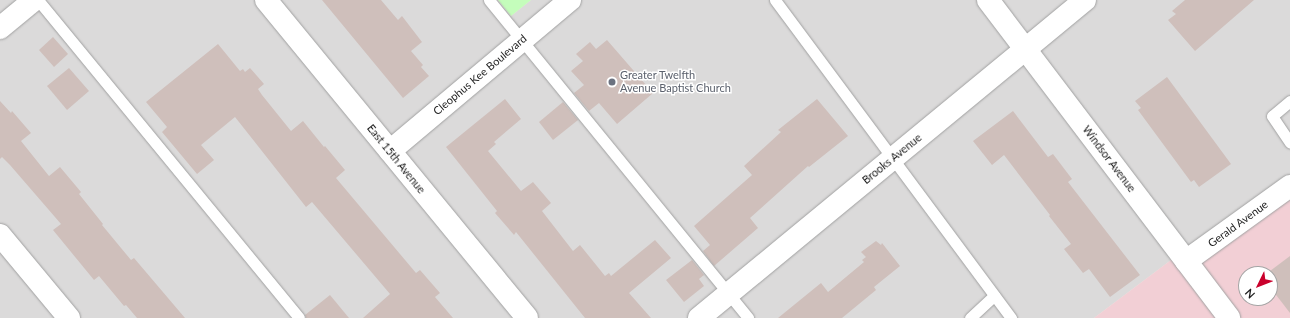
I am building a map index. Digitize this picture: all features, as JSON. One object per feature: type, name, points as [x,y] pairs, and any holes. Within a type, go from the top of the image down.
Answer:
[{"type":"street","points":[[0,28],[34,0]]},
{"type":"street","name":"East 15th Avenue","points":[[266,0],[527,318]]},
{"type":"street","name":"Cleophus Kee Boulevard","points":[[390,151],[570,0]]},
{"type":"street","name":"Windsor Avenue","points":[[988,0],[1229,318]]},
{"type":"street","name":"Brooks Avenue","points":[[698,318],[1085,0]]},
{"type":"street","name":"Gerald Avenue","points":[[1186,261],[1290,186]]},
{"type":"street","points":[[0,234],[69,318]]},
{"type":"lane","points":[[38,0],[299,318]]},
{"type":"lane","points":[[488,0],[748,318]]},
{"type":"lane","points":[[775,0],[1011,318]]},
{"type":"lane","points":[[1290,101],[1272,116],[1290,143]]},
{"type":"lane","points":[[970,318],[994,296]]},
{"type":"shaded area","points":[[0,0],[498,0],[511,16],[531,0],[1290,0],[1290,200],[1195,257],[1179,254],[1094,318],[0,318]]},
{"type":"shaded area","points":[[1290,200],[1290,318],[1094,318],[1179,254],[1196,257]]},
{"type":"green space","points":[[498,0],[531,0],[511,16]]},
{"type":"building","points":[[322,0],[381,0],[398,20],[402,16],[422,42],[411,51],[423,65],[421,67],[429,76],[403,98]]},
{"type":"building","points":[[1185,0],[1254,0],[1195,51],[1168,20],[1176,14],[1172,11]]},
{"type":"building","points":[[53,37],[68,54],[54,67],[39,50]]},
{"type":"building","name":"Greater Twelfth Avenue Baptist Church","points":[[607,40],[653,93],[617,124],[599,103],[589,111],[574,93],[584,85],[571,71],[583,61],[576,54],[590,42],[596,49]]},
{"type":"building","points":[[218,44],[240,71],[243,69],[245,72],[250,68],[264,84],[258,89],[291,131],[303,121],[324,147],[325,146],[345,170],[336,178],[416,273],[420,270],[440,293],[435,297],[453,318],[363,318],[390,294],[312,202],[306,207],[235,117],[201,145],[214,160],[197,174],[162,132],[167,127],[146,102]]},
{"type":"building","points":[[69,68],[89,91],[67,110],[47,86]]},
{"type":"building","points":[[1167,77],[1231,164],[1199,187],[1194,180],[1191,182],[1138,110],[1141,108],[1135,101]]},
{"type":"building","points":[[505,99],[521,119],[494,142],[496,144],[488,151],[521,191],[533,182],[551,203],[542,211],[573,251],[580,245],[605,276],[609,273],[611,276],[655,240],[671,258],[629,293],[651,318],[585,318],[516,232],[514,235],[495,213],[497,211],[446,147]]},
{"type":"building","points":[[817,99],[848,136],[809,167],[808,166],[750,218],[758,228],[714,266],[703,251],[710,245],[694,226],[752,175],[744,166],[781,132],[778,130]]},
{"type":"building","points":[[0,101],[11,113],[12,111],[31,133],[21,141],[49,176],[60,167],[81,192],[79,194],[103,224],[102,225],[131,260],[134,258],[185,318],[137,318],[126,305],[124,306],[99,276],[94,280],[53,230],[61,224],[10,165],[2,157],[0,159]]},
{"type":"building","points":[[563,102],[578,120],[553,140],[539,122]]},
{"type":"building","points":[[1013,111],[1048,157],[1053,154],[1072,179],[1068,182],[1140,275],[1110,297],[1089,269],[1083,273],[1064,249],[1071,244],[1004,155],[992,165],[973,141]]},
{"type":"building","points":[[876,241],[881,245],[882,243],[900,266],[874,287],[876,290],[842,318],[778,318],[821,283],[828,292],[864,262],[862,260],[866,257],[861,252]]},
{"type":"building","points":[[1290,256],[1290,313],[1278,297],[1278,266],[1277,266]]},
{"type":"building","points":[[692,260],[704,275],[699,279],[704,286],[684,302],[666,280]]},
{"type":"building","points":[[330,295],[349,318],[306,318],[305,315]]},
{"type":"place","name":"Greater Twelfth Avenue Baptist Church","points":[[612,82]]}]
